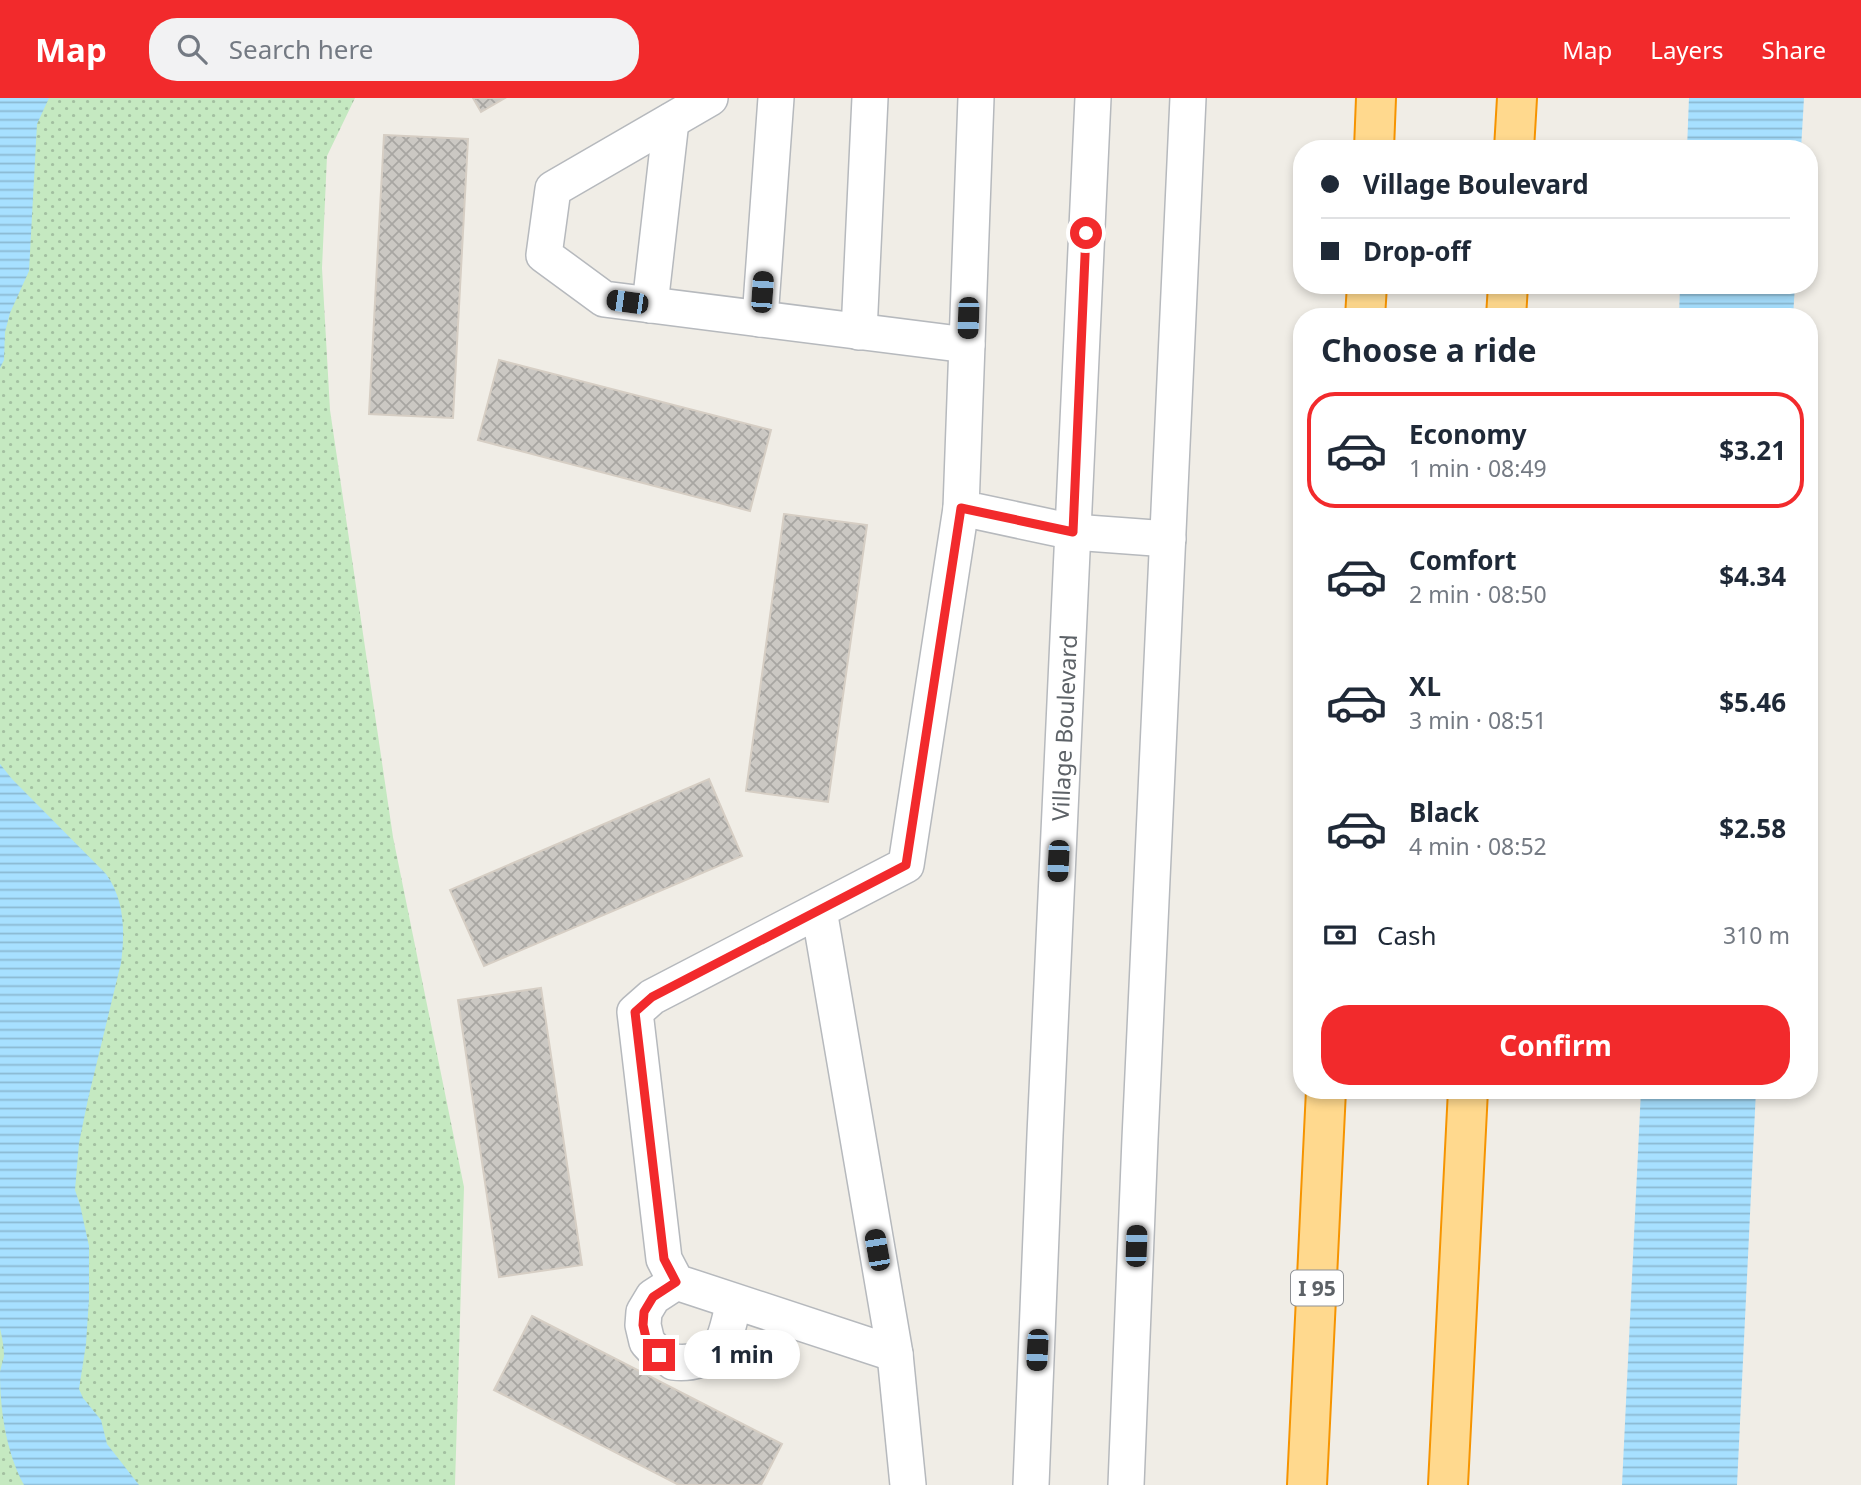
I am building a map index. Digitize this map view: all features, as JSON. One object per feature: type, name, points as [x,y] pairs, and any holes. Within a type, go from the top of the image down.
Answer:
[{"type":"highway","points":[[1374,140],[1376,98]]},
{"type":"highway","points":[[1515,140],[1517,98]]},
{"type":"highway","name":"I 95","points":[[1307,1485],[1326,1099]]},
{"type":"highway","points":[[1448,1485],[1468,1099]]},
{"type":"street","points":[[710,98],[553,190],[544,255],[604,299],[967,345]]},
{"type":"street","points":[[761,319],[776,98]]},
{"type":"street","points":[[859,332],[870,98]]},
{"type":"street","points":[[895,1354],[676,1282],[664,1259],[635,1012],[652,997],[906,865],[961,508],[976,98]]},
{"type":"street","name":"Village Boulevard","points":[[1031,1485],[1093,98]]},
{"type":"street","points":[[1126,1485],[1188,98]]},
{"type":"street","points":[[650,305],[671,121]]},
{"type":"street","points":[[961,508],[1073,532],[1168,539]]},
{"type":"street","points":[[819,910],[895,1354],[908,1485]]},
{"type":"street","points":[[676,1282],[653,1297],[644,1312],[643,1325],[647,1342],[666,1359],[687,1364],[706,1357],[721,1345],[734,1302]]},
{"type":"green space","points":[[0,98],[355,98],[327,156],[322,268],[330,410],[393,837],[464,1187],[455,1485],[0,1485]]},
{"type":"water","points":[[0,98],[49,98],[37,124],[29,271],[10,313],[5,332],[4,360],[0,368]]},
{"type":"water","points":[[1689,98],[1804,98],[1802,140],[1687,140]]},
{"type":"water","points":[[1680,294],[1794,294],[1794,308],[1679,308]]},
{"type":"water","points":[[0,764],[106,874],[120,906],[123,929],[121,963],[79,1143],[75,1190],[89,1246],[86,1344],[79,1389],[101,1420],[107,1444],[139,1485],[24,1485],[5,1430],[0,1372],[4,1356],[0,1328]]},
{"type":"water","points":[[1641,1099],[1756,1099],[1737,1485],[1622,1485]]},
{"type":"building","points":[[473,98],[505,98],[481,112]]},
{"type":"building","points":[[384,135],[468,139],[453,418],[369,414]]},
{"type":"building","points":[[499,360],[771,430],[750,511],[478,440]]},
{"type":"building","points":[[784,514],[867,525],[828,802],[746,791]]},
{"type":"building","points":[[709,779],[742,856],[484,966],[450,890]]},
{"type":"building","points":[[541,988],[582,1265],[499,1277],[458,1000]]},
{"type":"building","points":[[532,1316],[782,1444],[761,1485],[679,1485],[494,1390]]},
{"type":"route","points":[[659,1355],[647,1342],[643,1325],[644,1312],[653,1297],[676,1282],[664,1259],[635,1012],[652,997],[906,865],[961,508],[1073,532],[1086,233]]}]
